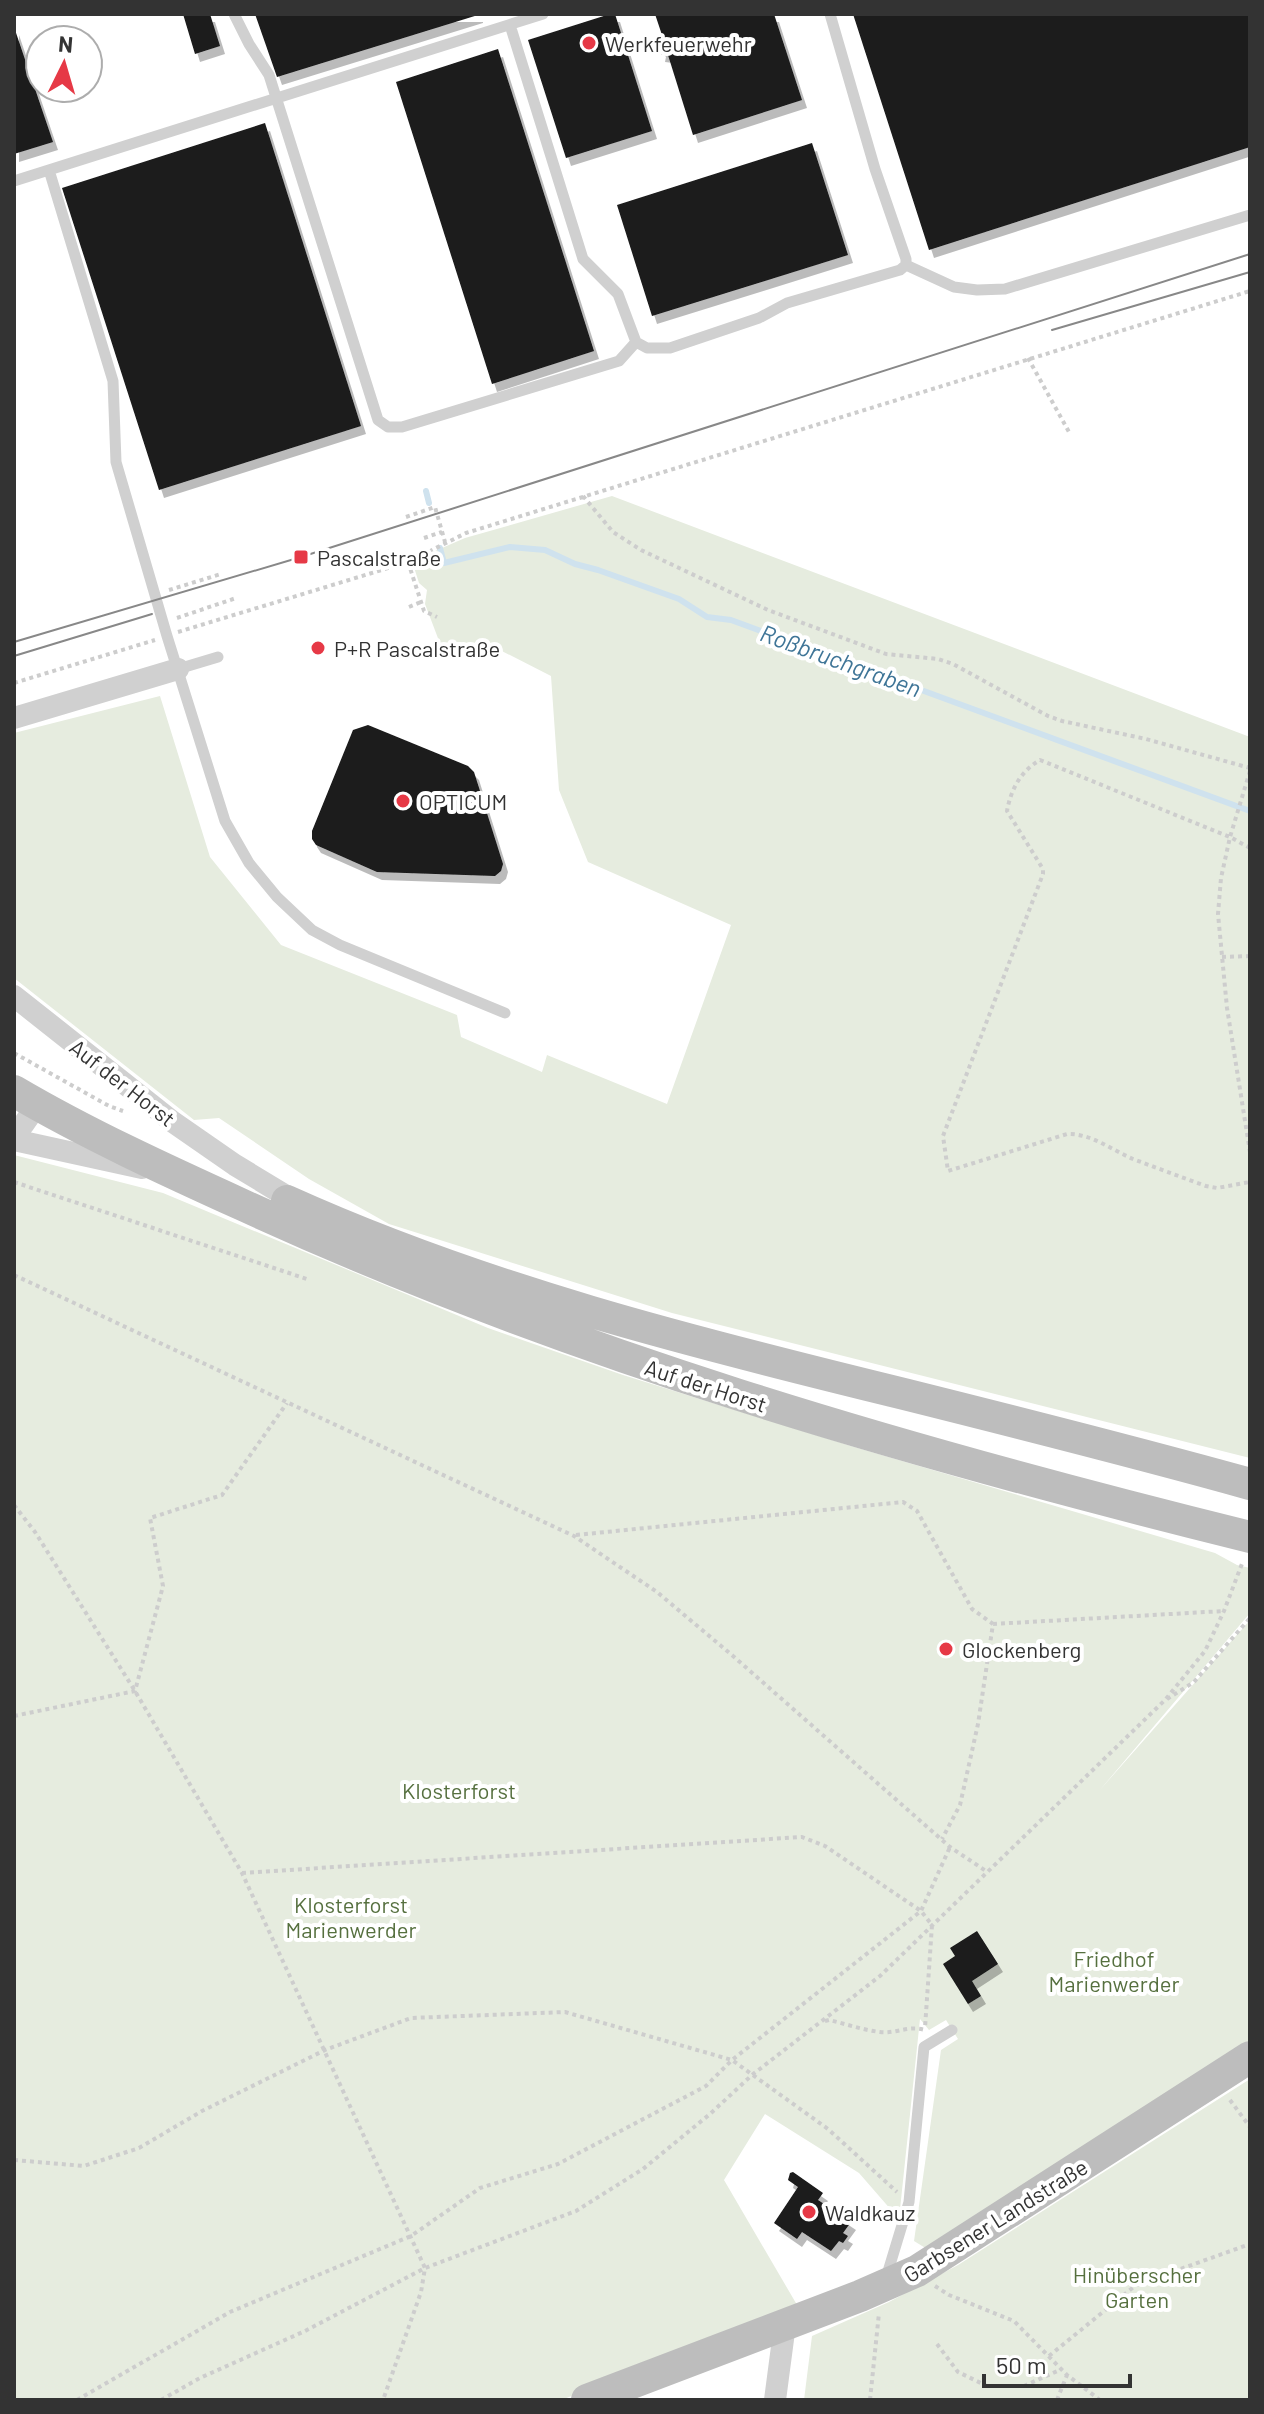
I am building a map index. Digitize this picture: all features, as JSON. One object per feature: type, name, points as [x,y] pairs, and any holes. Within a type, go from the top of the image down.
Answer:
[{"type":"street","points":[[14,718],[178,669]]},
{"type":"street","name":"Auf der Horst","points":[[14,996],[173,1122],[235,1165],[316,1214]]},
{"type":"street","name":"Auf der Horst","points":[[14,1068],[171,1149],[316,1214],[540,1296],[766,1360],[1098,1442],[1250,1484]]},
{"type":"street","name":"Auf der Horst","points":[[14,1128],[23,1125],[30,1115],[21,1095]]},
{"type":"street","name":"Auf der Horst","points":[[21,1095],[182,1177],[305,1234],[530,1325],[743,1398],[1081,1495],[1246,1548]]},
{"type":"street","name":"Auf der Horst","points":[[14,1140],[182,1177]]},
{"type":"street","name":"Garbsener Landstraße","points":[[587,2400],[883,2287],[939,2258],[1250,2057]]},
{"type":"street","points":[[775,2400],[785,2324]]},
{"type":"lane","points":[[234,14],[269,75],[378,420],[388,427],[402,427],[619,361],[636,342]]},
{"type":"lane","points":[[14,181],[543,14]]},
{"type":"lane","points":[[830,14],[906,265]]},
{"type":"lane","points":[[510,25],[583,259],[618,294],[636,342],[647,348],[670,348],[759,318],[787,303],[900,270],[906,265]]},
{"type":"lane","points":[[49,170],[113,381],[116,462],[225,821],[249,863],[277,897],[312,930],[340,945],[505,1013]]},
{"type":"lane","points":[[906,265],[954,287],[1005,289],[1250,215]]},
{"type":"lane","points":[[178,669],[218,657]]},
{"type":"lane","points":[[883,2287],[909,2202],[924,2047],[952,2030]]},
{"type":"path","points":[[14,683],[408,562],[466,533],[1250,291]]},
{"type":"path","points":[[1028,358],[1069,432]]},
{"type":"path","points":[[583,496],[613,532],[641,550],[768,610],[886,654],[938,659],[953,664],[1062,721],[1146,739],[1250,769],[1230,837],[1221,878],[1218,914],[1227,1008],[1250,1152]]},
{"type":"path","points":[[406,517],[435,507],[445,542]]},
{"type":"path","points":[[424,538],[442,532]]},
{"type":"path","points":[[408,562],[424,611],[437,617]]},
{"type":"path","points":[[176,588],[221,574]]},
{"type":"path","points":[[195,612],[236,598]]},
{"type":"path","points":[[409,607],[421,602]]},
{"type":"path","points":[[1250,848],[1230,837],[1040,760],[1025,769],[1007,811],[1043,869],[1043,874],[943,1136],[948,1171],[1074,1134],[1206,1186],[1217,1188],[1250,1182]]},
{"type":"path","points":[[1222,957],[1250,956]]},
{"type":"path","points":[[14,1053],[109,1106],[134,1114]]},
{"type":"path","points":[[14,1182],[307,1279]]},
{"type":"path","points":[[14,1275],[574,1536],[668,1601],[950,1847],[986,1871]]},
{"type":"path","points":[[135,1691],[163,1586],[150,1518],[222,1495],[288,1403]]},
{"type":"path","points":[[574,1536],[903,1502],[917,1511],[972,1609],[993,1624],[1224,1611]]},
{"type":"path","points":[[14,1505],[35,1532],[135,1691],[242,1873],[425,2268],[421,2292],[383,2400]]},
{"type":"path","points":[[161,2400],[200,2378],[305,2331],[425,2268],[576,2211],[643,2169],[752,2075],[880,1976],[1165,1700],[1205,1651],[1224,1611],[1246,1548]]},
{"type":"path","points":[[1165,1700],[1194,1682],[1250,1618]]},
{"type":"path","points":[[942,1840],[960,1805],[978,1724],[993,1624]]},
{"type":"path","points":[[14,1716],[135,1691]]},
{"type":"path","points":[[242,1873],[802,1837],[825,1846],[921,1911],[932,1925],[924,2047]]},
{"type":"path","points":[[77,2400],[230,2312],[411,2236],[480,2188],[558,2164],[706,2086],[732,2060],[921,1911],[950,1847]]},
{"type":"path","points":[[14,2160],[84,2166],[139,2148],[202,2111],[325,2050],[411,2018],[565,2012],[732,2060],[828,2129],[909,2202]]},
{"type":"path","points":[[819,2024],[829,2020],[883,2032],[908,2027],[925,2030]]},
{"type":"path","points":[[1215,2080],[1250,2127]]},
{"type":"path","points":[[1049,2356],[1136,2285],[1250,2244]]},
{"type":"path","points":[[927,2280],[949,2295],[1014,2321],[1067,2375],[1100,2400]]},
{"type":"path","points":[[870,2400],[883,2287]]},
{"type":"path","points":[[937,2344],[958,2372],[987,2386],[1024,2386],[1062,2369]]},
{"type":"path","points":[[1057,2400],[1067,2375]]},
{"type":"green space","points":[[612,496],[1250,737],[1250,1458],[672,1313],[389,1224],[309,1179],[219,1118],[194,1120],[14,978],[14,733],[160,696],[210,857],[281,945],[457,1015],[461,1037],[542,1072],[547,1055],[667,1104],[731,925],[588,862],[559,790],[551,676],[496,648],[444,654],[425,604],[427,590],[419,583],[412,561],[465,538]]},
{"type":"green space","name":"Klosterforst","points":[[14,1155],[163,1193],[488,1328],[623,1375],[1215,1553],[1250,1568],[1250,1613],[1099,1791],[1250,1620],[1250,2046],[927,2249],[914,2241],[941,2050],[958,2039],[946,2020],[929,2030],[920,2019],[899,2219],[859,2173],[765,2114],[724,2180],[800,2310],[561,2400],[14,2400]]},
{"type":"green space","name":"Hinüberscher Garten","points":[[1250,2079],[1250,2400],[804,2400],[812,2336],[889,2302],[958,2265]]},
{"type":"building","points":[[183,14],[210,14],[220,46],[195,54]]},
{"type":"building","points":[[255,14],[478,14],[478,15],[277,77]]},
{"type":"building","points":[[615,14],[652,131],[566,158],[528,40]]},
{"type":"building","points":[[655,14],[774,14],[802,100],[693,135],[668,55],[660,54],[658,45],[663,38]]},
{"type":"building","points":[[853,14],[1250,14],[1250,147],[929,250]]},
{"type":"building","points":[[14,27],[24,56],[24,104],[40,104],[53,142],[14,154]]},
{"type":"building","points":[[498,49],[594,351],[492,384],[396,82]]},
{"type":"building","points":[[265,123],[361,426],[159,490],[62,188]]},
{"type":"building","points":[[812,143],[848,255],[652,316],[617,205]]},
{"type":"building","name":"OPTICUM","points":[[368,725],[468,766],[474,772],[503,864],[501,871],[495,876],[377,872],[316,845],[312,831],[353,730]]},
{"type":"building","points":[[977,1931],[998,1964],[972,1981],[981,1996],[968,2004],[943,1964],[955,1956],[950,1948]]},
{"type":"building","name":"Waldkauz","points":[[793,2172],[823,2193],[818,2200],[851,2222],[843,2233],[848,2236],[831,2251],[802,2232],[797,2239],[774,2223],[798,2187],[788,2180]]},
{"type":"waterway","name":"Roßbruchgraben","points":[[426,491],[429,503]]},
{"type":"waterway","name":"Roßbruchgraben","points":[[440,548],[444,563],[510,547],[545,550],[575,564],[679,599],[707,617],[731,620],[1250,811]]},
{"type":"tram line","points":[[14,642],[301,557],[1250,254]]},
{"type":"tram line","points":[[1052,330],[1250,272]]},
{"type":"tram line","points":[[14,656],[152,614]]},
{"type":"place","name":"Werkfeuerwehr","points":[[589,43]]},
{"type":"place","name":"Pascalstraße","points":[[301,557]]},
{"type":"place","name":"P+R Pascalstraße","points":[[318,648]]},
{"type":"place","name":"OPTICUM","points":[[403,801]]},
{"type":"place","name":"Glockenberg","points":[[946,1649]]},
{"type":"place","name":"Waldkauz","points":[[809,2212]]},
{"type":"park label","name":"Klosterforst Marienwerder","points":[[351,1916]]},
{"type":"park label","name":"Friedhof Marienwerder","points":[[1114,1970]]}]
